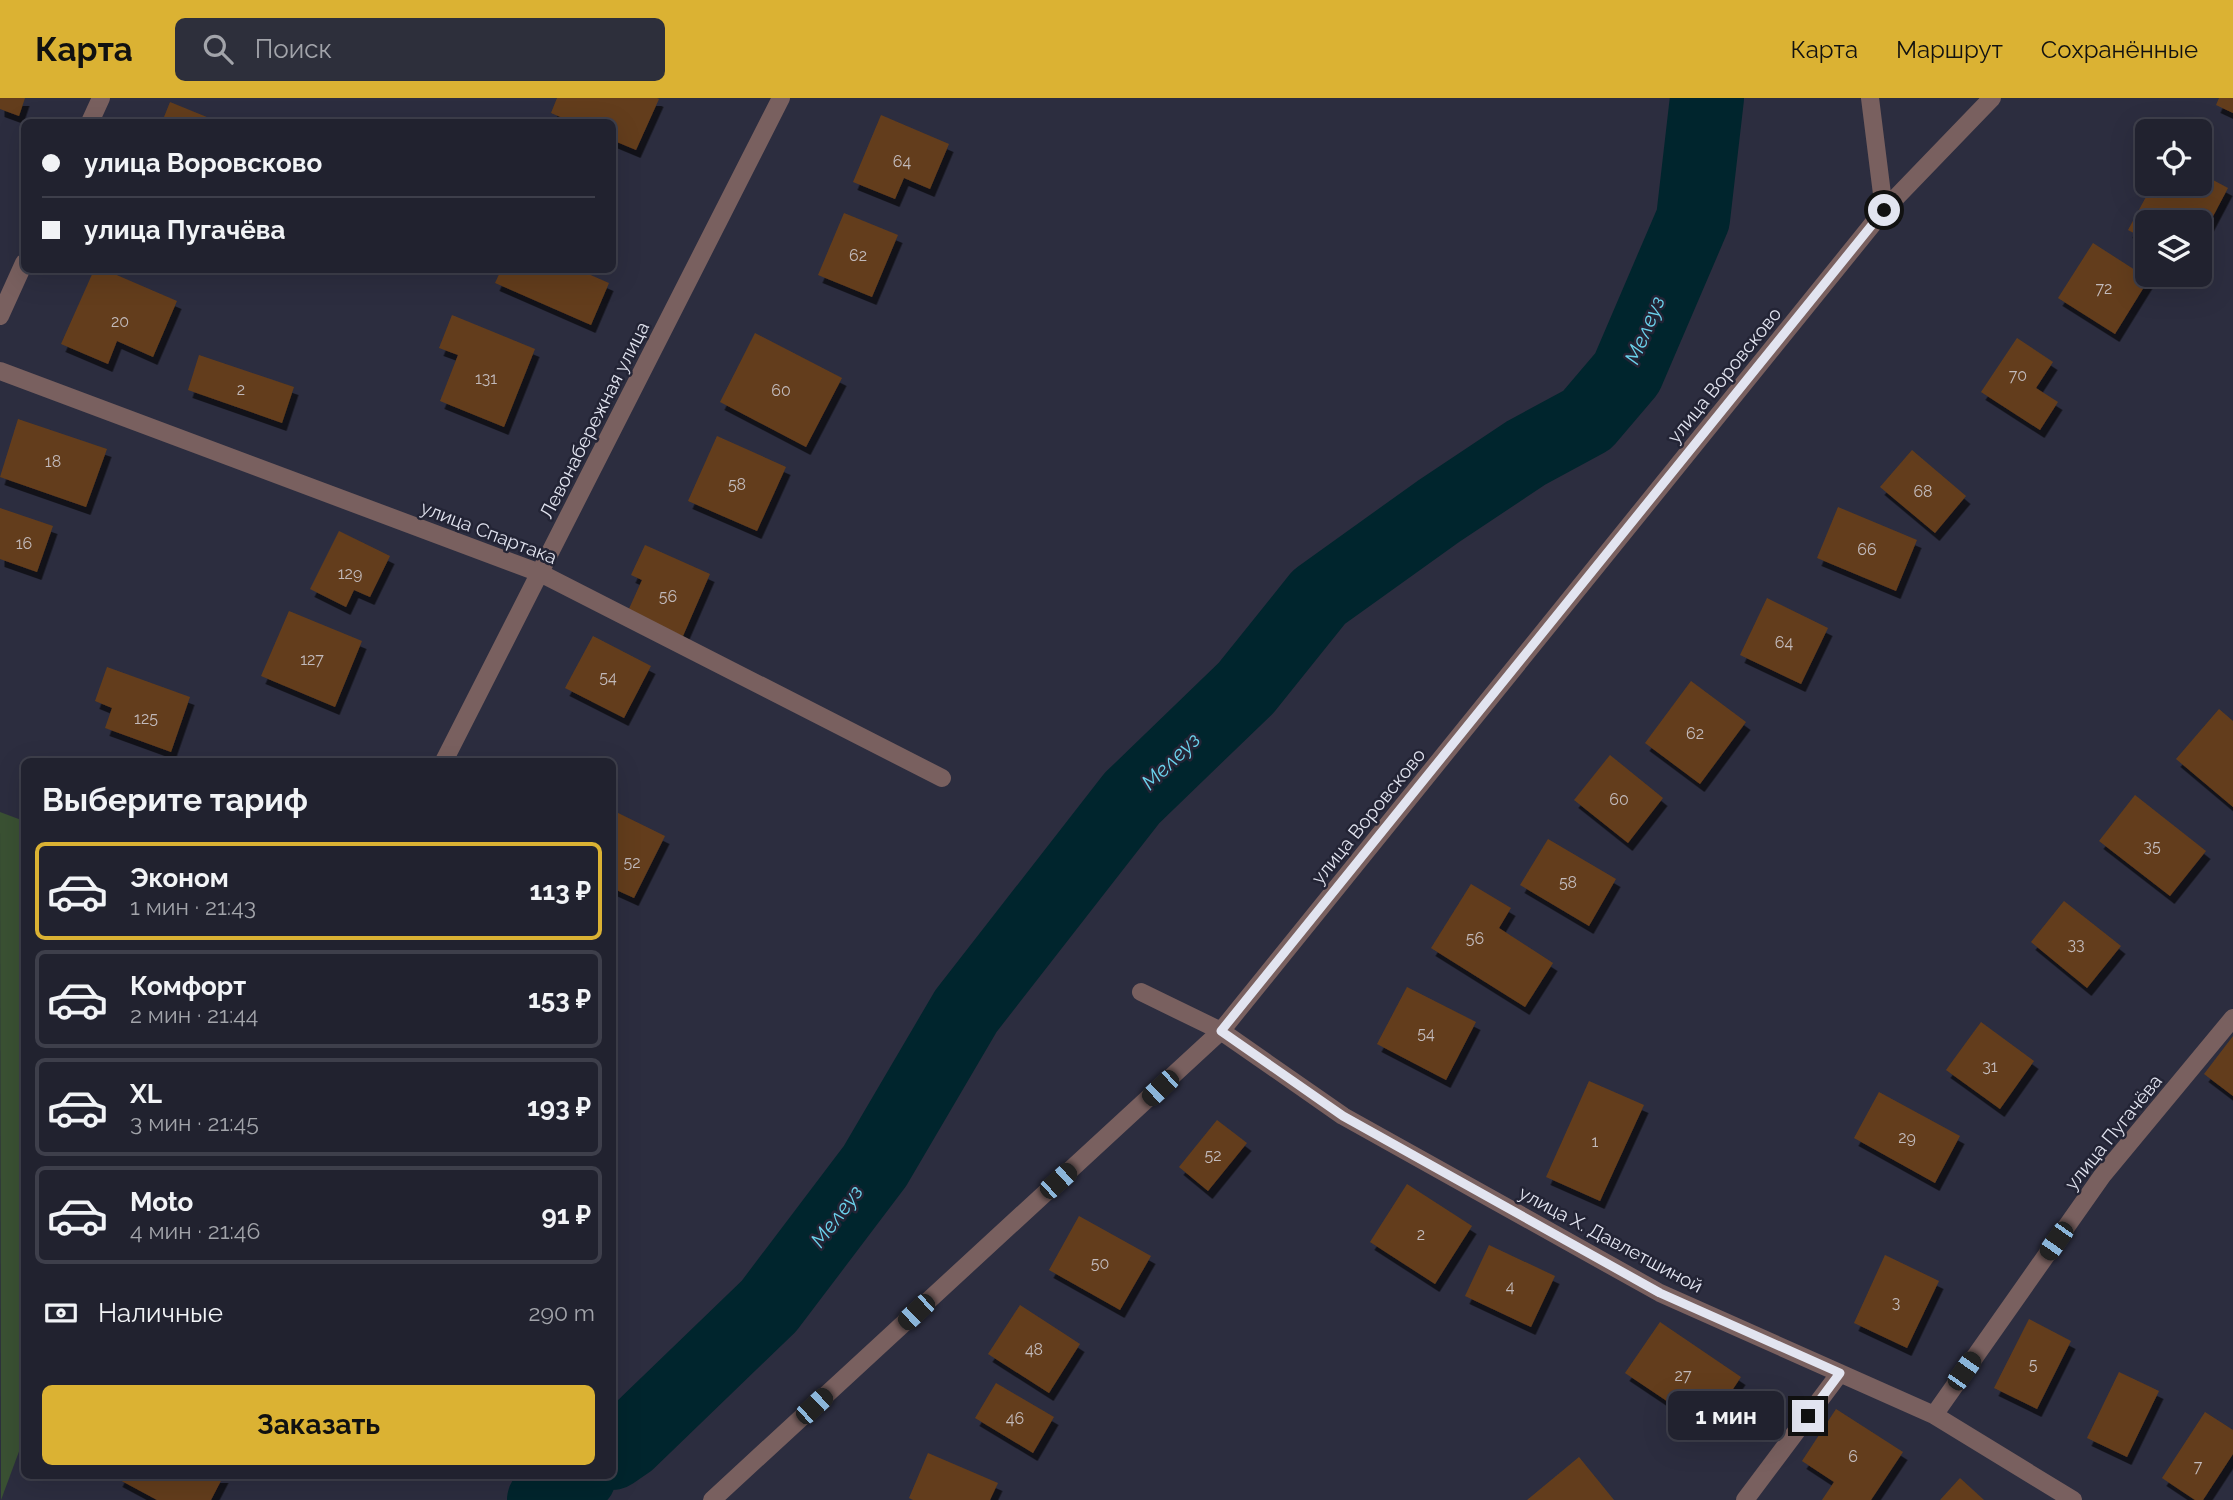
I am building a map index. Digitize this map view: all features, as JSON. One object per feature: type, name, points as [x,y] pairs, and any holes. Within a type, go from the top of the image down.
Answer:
[{"type":"street","points":[[91,119],[101,98]]},
{"type":"street","name":"Левонабережная улица","points":[[446,758],[781,98]]},
{"type":"street","points":[[1870,98],[1884,210]]},
{"type":"street","name":"улица Воровсково","points":[[712,1500],[1221,1031],[1884,210],[1992,98]]},
{"type":"street","points":[[0,316],[21,270]]},
{"type":"street","name":"улица Спартака","points":[[0,370],[540,573],[942,778]]},
{"type":"street","name":"улица Х. Давлетшиной","points":[[1141,992],[1221,1031],[1343,1116],[1660,1293],[1934,1415],[2073,1500]]},
{"type":"street","name":"улица Пугачёва","points":[[1934,1415],[2102,1176],[2233,1018]]},
{"type":"street","points":[[1745,1500],[1840,1373]]},
{"type":"green space","points":[[0,812],[21,820],[21,1446],[1,1500]]},
{"type":"building","points":[[0,98],[25,98],[19,116],[0,109]]},
{"type":"building","points":[[557,98],[659,99],[636,150],[616,142],[616,119],[565,119],[551,113]]},
{"type":"building","points":[[2219,98],[2233,98],[2233,113],[2216,105]]},
{"type":"building","points":[[170,102],[212,119],[163,119]]},
{"type":"building","points":[[881,115],[949,144],[930,189],[904,178],[895,199],[853,182]]},
{"type":"building","points":[[2212,179],[2228,188],[2212,218],[2212,210],[2139,210],[2146,196],[2212,196]]},
{"type":"building","points":[[844,213],[898,235],[872,297],[818,275]]},
{"type":"building","points":[[2135,217],[2135,234],[2128,230]]},
{"type":"building","points":[[2093,243],[2135,270],[2135,287],[2144,287],[2115,334],[2058,298]]},
{"type":"building","points":[[93,273],[112,273],[177,301],[153,357],[117,341],[108,364],[61,344]]},
{"type":"building","points":[[500,273],[586,273],[609,283],[591,325],[495,283]]},
{"type":"building","points":[[452,315],[535,349],[504,427],[440,401],[458,355],[439,348]]},
{"type":"building","points":[[755,333],[842,378],[806,447],[720,402]]},
{"type":"building","points":[[2017,338],[2053,362],[2036,388],[2058,402],[2040,430],[1981,392]]},
{"type":"building","points":[[199,355],[294,387],[282,423],[188,390]]},
{"type":"building","points":[[18,419],[107,449],[86,507],[0,477]]},
{"type":"building","points":[[717,436],[786,467],[757,531],[688,501]]},
{"type":"building","points":[[1912,450],[1966,496],[1935,533],[1880,487]]},
{"type":"building","points":[[1838,507],[1917,540],[1896,591],[1817,558]]},
{"type":"building","points":[[0,508],[53,526],[37,572],[0,559]]},
{"type":"building","points":[[339,531],[390,556],[370,597],[354,590],[346,607],[310,589]]},
{"type":"building","points":[[645,545],[710,574],[683,636],[628,611],[642,580],[631,575]]},
{"type":"building","points":[[1767,598],[1828,628],[1801,684],[1740,655]]},
{"type":"building","points":[[289,611],[362,641],[335,707],[261,676]]},
{"type":"building","points":[[593,636],[651,666],[624,718],[565,688]]},
{"type":"building","points":[[107,667],[190,697],[171,752],[105,728],[112,708],[95,701]]},
{"type":"building","points":[[1691,681],[1746,722],[1700,784],[1645,743]]},
{"type":"building","points":[[2219,709],[2233,721],[2233,807],[2176,759]]},
{"type":"building","points":[[1610,755],[1663,798],[1628,843],[1574,800]]},
{"type":"building","points":[[2135,795],[2206,851],[2170,896],[2099,841]]},
{"type":"building","points":[[616,812],[665,836],[634,898],[616,890]]},
{"type":"building","points":[[1548,839],[1616,879],[1589,926],[1520,885]]},
{"type":"building","points":[[1471,884],[1511,908],[1499,928],[1553,963],[1525,1007],[1431,948]]},
{"type":"building","points":[[2064,901],[2121,946],[2087,988],[2031,942]]},
{"type":"building","points":[[1407,987],[1476,1022],[1446,1080],[1377,1044]]},
{"type":"building","points":[[1981,1022],[2034,1061],[2000,1109],[1946,1070]]},
{"type":"building","points":[[2233,1036],[2233,1096],[2204,1074]]},
{"type":"building","points":[[1589,1081],[1644,1105],[1600,1201],[1546,1177]]},
{"type":"building","points":[[1879,1092],[1960,1136],[1935,1183],[1854,1138]]},
{"type":"building","points":[[1217,1120],[1247,1143],[1208,1191],[1179,1167]]},
{"type":"building","points":[[1407,1184],[1472,1226],[1435,1284],[1370,1242]]},
{"type":"building","points":[[1079,1216],[1151,1256],[1120,1310],[1049,1270]]},
{"type":"building","points":[[1489,1245],[1555,1276],[1531,1327],[1465,1296]]},
{"type":"building","points":[[1885,1255],[1939,1281],[1907,1348],[1854,1323]]},
{"type":"building","points":[[1020,1305],[1080,1344],[1049,1393],[988,1354]]},
{"type":"building","points":[[2029,1319],[2071,1341],[2037,1409],[1994,1388]]},
{"type":"building","points":[[1660,1322],[1741,1377],[1707,1428],[1625,1373]]},
{"type":"building","points":[[2119,1372],[2159,1391],[2127,1457],[2087,1438]]},
{"type":"building","points":[[996,1383],[1054,1417],[1033,1453],[975,1418]]},
{"type":"building","points":[[1836,1409],[1903,1452],[1871,1500],[1822,1500],[1834,1482],[1802,1461]]},
{"type":"building","points":[[2205,1412],[2233,1430],[2233,1454],[2203,1500],[2195,1500],[2162,1478]]},
{"type":"building","points":[[928,1453],[998,1483],[990,1500],[909,1498]]},
{"type":"building","points":[[1579,1457],[1614,1500],[1527,1500]]},
{"type":"building","points":[[1960,1478],[1984,1500],[1940,1500]]},
{"type":"building","points":[[118,1479],[222,1479],[211,1500],[157,1500]]},
{"type":"waterway","name":"Мелеуз","points":[[616,1450],[628,1442],[769,1306],[875,1166],[966,1011],[1132,798],[1246,688],[1319,597],[1526,453],[1587,420],[1627,373],[1693,219],[1707,98]]},
{"type":"waterway","name":"Мелеуз","points":[[544,1500],[574,1479]]},
{"type":"route","points":[[1808,1416],[1840,1373],[1660,1293],[1343,1116],[1221,1031],[1884,210]]}]
